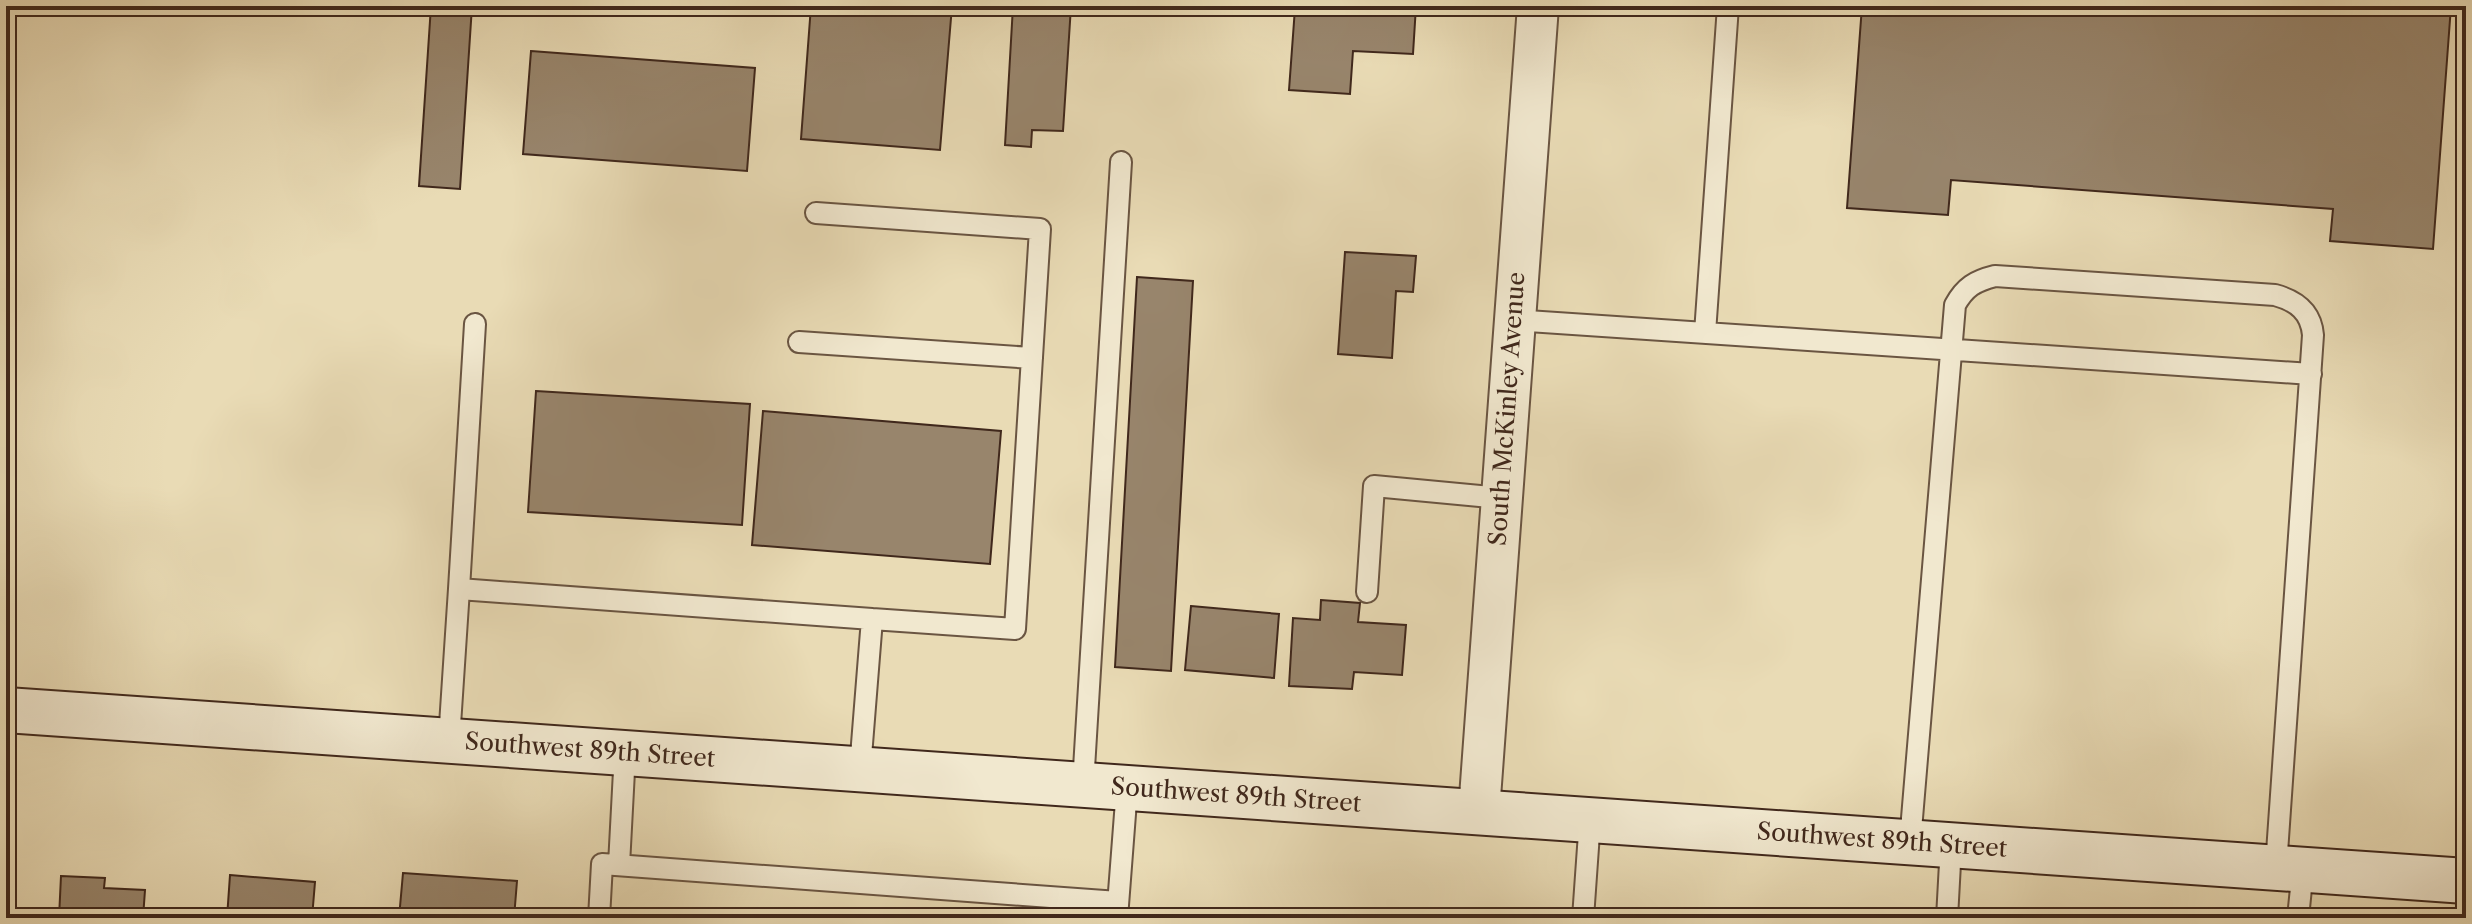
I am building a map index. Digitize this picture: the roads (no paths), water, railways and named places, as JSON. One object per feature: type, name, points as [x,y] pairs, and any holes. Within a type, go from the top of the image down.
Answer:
[{"type":"main road","name":"Southwest 89th Street","points":[[6,710],[2466,881]]},
{"type":"street","name":"South McKinley Avenue","points":[[1479,811],[1538,6]]},
{"type":"lane","points":[[1705,333],[1728,6]]},
{"type":"lane","points":[[1083,785],[1121,162]]},
{"type":"lane","points":[[459,589],[1015,629],[1040,229],[816,213]]},
{"type":"lane","points":[[1947,918],[1931,843],[1951,349],[1955,305],[1962,293],[1971,284],[1995,276],[2259,294],[2288,299],[2308,315],[2313,335],[2289,868],[2298,918]]},
{"type":"lane","points":[[1514,320],[2311,374]]},
{"type":"lane","points":[[449,740],[475,324]]},
{"type":"lane","points":[[799,342],[1032,358]]},
{"type":"lane","points":[[1367,592],[1374,486],[1501,498]]},
{"type":"lane","points":[[860,769],[872,619]]},
{"type":"lane","points":[[619,865],[625,752]]},
{"type":"lane","points":[[599,918],[602,864],[1117,910],[1127,788]]},
{"type":"lane","points":[[1583,918],[1590,819]]}]
